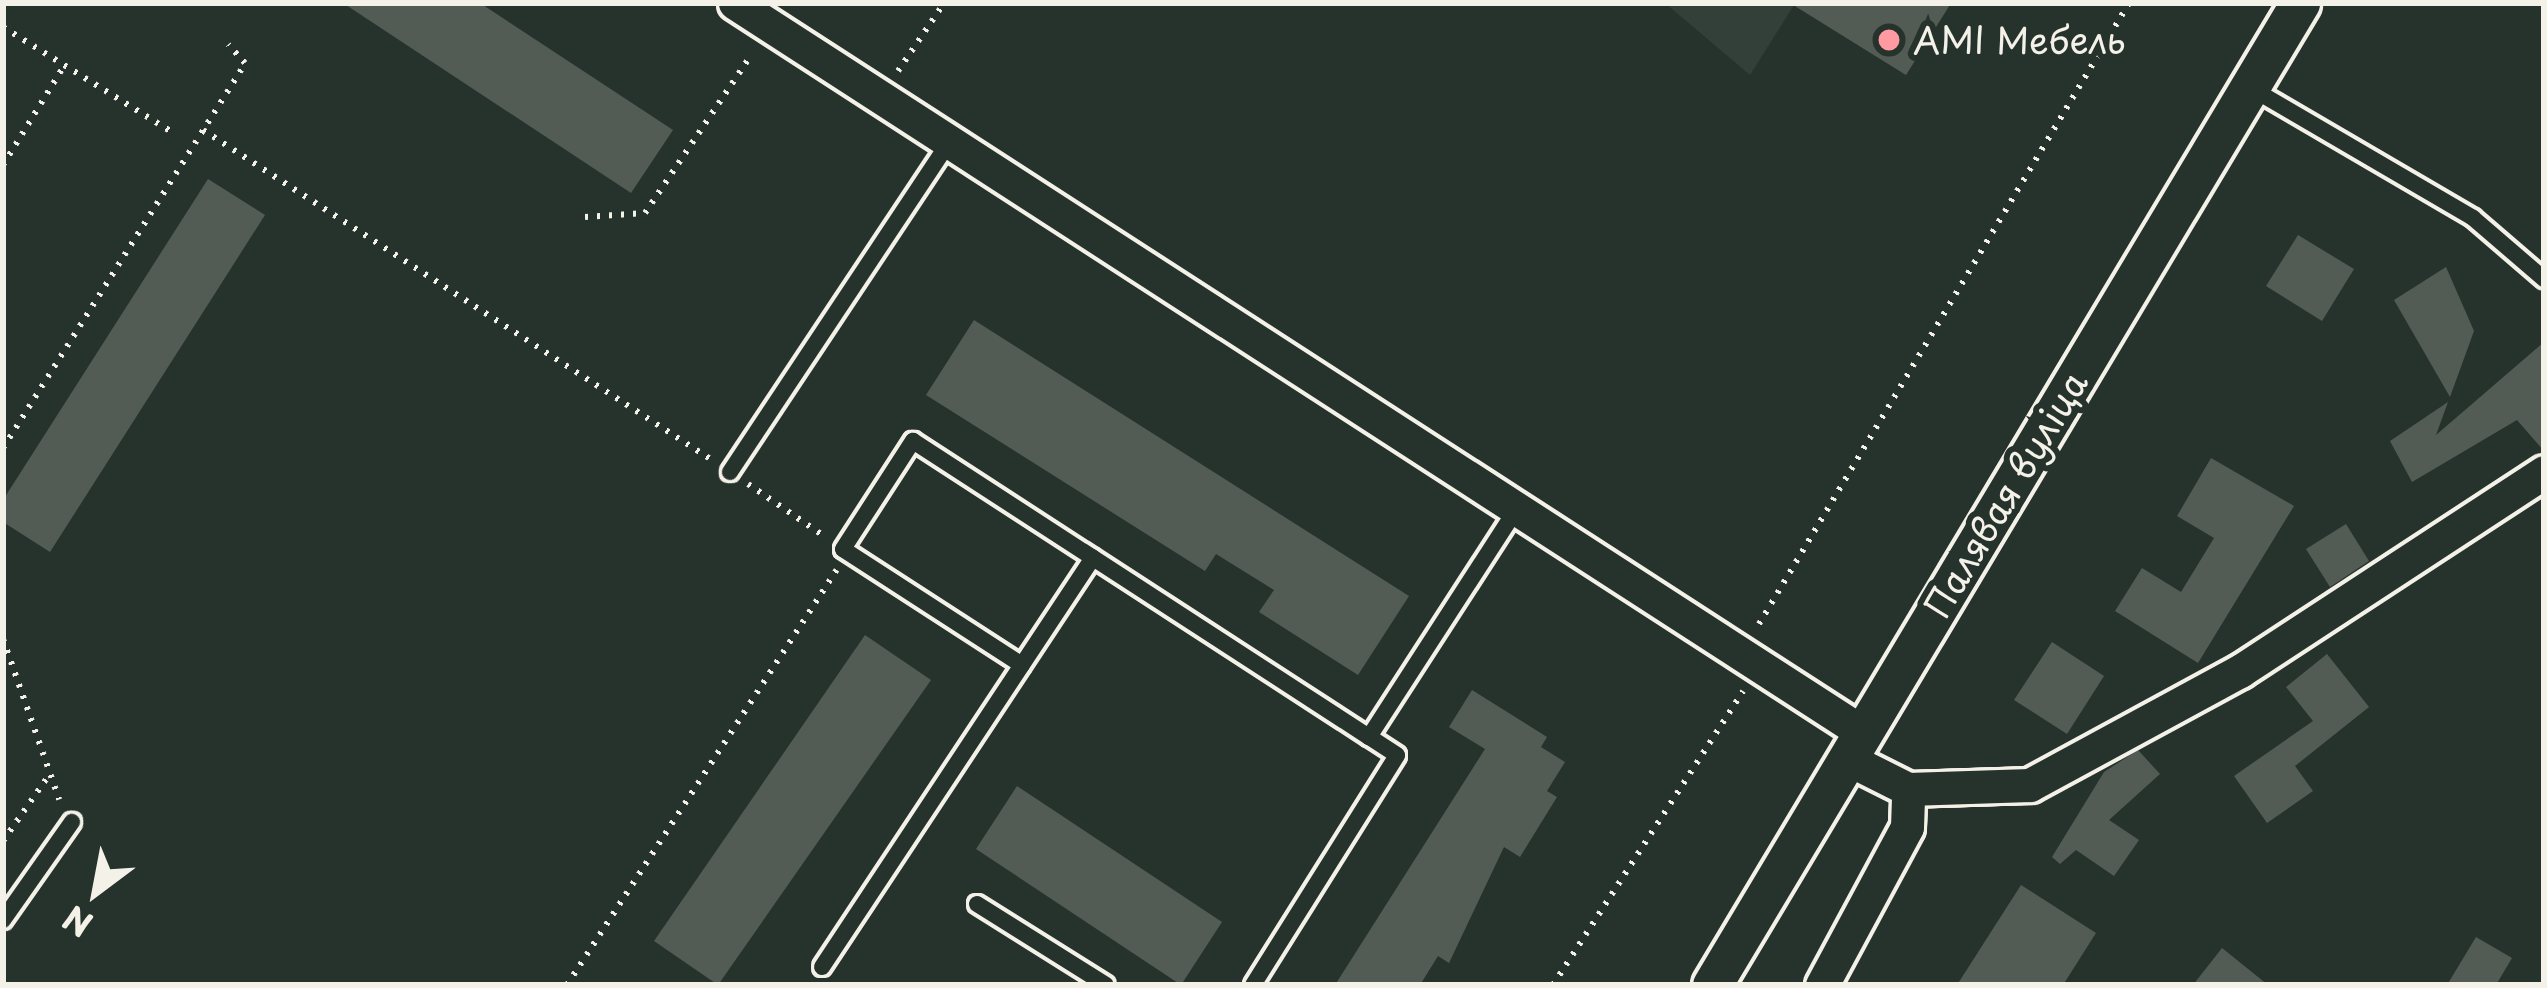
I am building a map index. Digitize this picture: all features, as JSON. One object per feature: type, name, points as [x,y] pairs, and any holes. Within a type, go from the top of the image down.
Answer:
[{"type":"street","points":[[734,3],[1751,659],[1908,789],[2030,785],[2240,671],[2544,472]]},
{"type":"street","name":"Палявая вуліца","points":[[1712,985],[2300,3]]},
{"type":"street","points":[[1822,985],[1907,827],[1908,789]]},
{"type":"lane","points":[[2249,87],[2473,218],[2544,279]]},
{"type":"lane","points":[[730,472],[948,144]]},
{"type":"lane","points":[[1022,665],[843,549],[913,441],[1397,755],[1253,985]]},
{"type":"lane","points":[[1369,737],[1515,511]]},
{"type":"lane","points":[[822,967],[1093,558]]},
{"type":"lane","points":[[3,920],[72,822]]},
{"type":"lane","points":[[976,904],[1106,985]]},
{"type":"path","points":[[880,99],[944,3]]},
{"type":"path","points":[[1553,985],[1751,659],[2129,3]]},
{"type":"path","points":[[3,27],[172,131]]},
{"type":"path","points":[[584,217],[645,213],[770,27]]},
{"type":"path","points":[[3,448],[245,63],[228,44]]},
{"type":"path","points":[[3,165],[64,66]]},
{"type":"path","points":[[203,130],[843,549],[567,985]]},
{"type":"path","points":[[3,639],[47,778],[72,822]]},
{"type":"path","points":[[3,841],[47,778]]},
{"type":"shaded area","points":[[1665,3],[1951,3],[1906,75],[1794,5],[1750,75]]},
{"type":"building","points":[[343,3],[480,3],[673,130],[631,193]]},
{"type":"building","name":"AMI Мебель","points":[[1790,3],[1951,3],[1906,75]]},
{"type":"building","points":[[208,179],[265,215],[50,552],[3,522],[3,500]]},
{"type":"building","points":[[2298,235],[2354,269],[2322,321],[2266,286]]},
{"type":"building","points":[[2446,267],[2474,331],[2450,397],[2394,300]]},
{"type":"building","points":[[974,320],[1409,596],[1358,675],[1259,612],[1274,590],[1216,554],[1205,571],[926,395]]},
{"type":"building","points":[[2544,342],[2544,451],[2517,420],[2412,482],[2390,441],[2448,402],[2436,435]]},
{"type":"building","points":[[2211,458],[2294,506],[2198,663],[2115,611],[2142,568],[2181,592],[2214,538],[2177,516]]},
{"type":"building","points":[[2346,524],[2369,561],[2330,587],[2306,549]]},
{"type":"building","points":[[865,635],[931,680],[718,985],[654,941]]},
{"type":"building","points":[[2052,642],[2104,676],[2067,734],[2014,700]]},
{"type":"building","points":[[2327,654],[2369,707],[2295,766],[2313,791],[2267,823],[2234,776],[2313,721],[2286,687]]},
{"type":"building","points":[[1472,690],[1547,737],[1541,747],[1565,762],[1547,791],[1557,797],[1520,857],[1504,847],[1449,963],[1438,956],[1420,985],[1335,985],[1485,749],[1449,727]]},
{"type":"building","points":[[2138,750],[2160,774],[2109,820],[2139,840],[2114,876],[2076,850],[2060,864],[2052,857],[2104,772]]},
{"type":"building","points":[[1017,786],[1222,922],[1181,985],[976,849]]},
{"type":"building","points":[[2021,885],[2096,933],[2063,985],[1957,985]]},
{"type":"building","points":[[2476,937],[2512,958],[2496,985],[2447,985]]},
{"type":"building","points":[[2222,948],[2268,985],[2193,985]]},
{"type":"place","name":"AMI Мебель","points":[[1889,40]]}]
